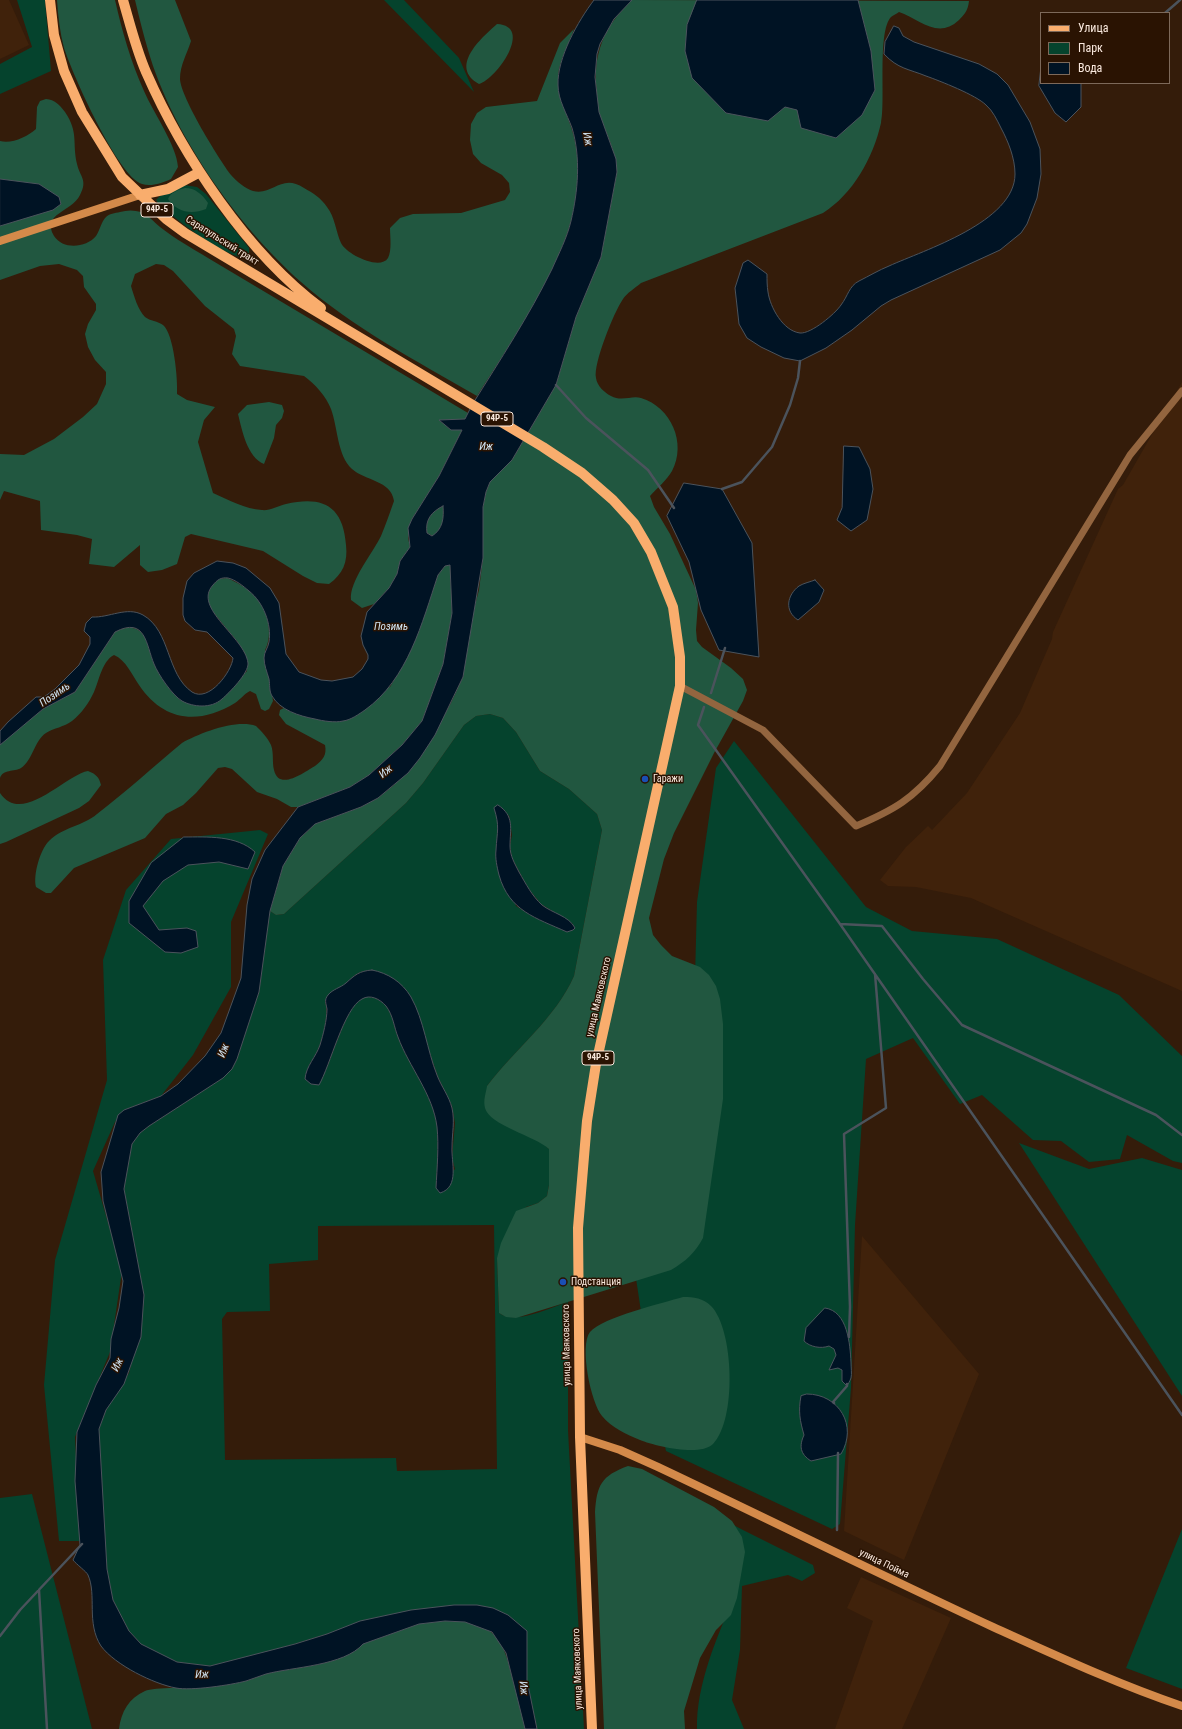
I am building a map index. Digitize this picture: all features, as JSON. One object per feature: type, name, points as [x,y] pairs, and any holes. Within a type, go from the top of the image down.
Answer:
[{"type":"main road","name":"Сарапульский тракт","points":[[50,0],[56,42],[64,71],[82,112],[122,177],[140,195],[185,233],[362,337],[543,447]]},
{"type":"main road","name":"Сарапульский тракт","points":[[124,0],[146,71],[165,110],[200,172],[229,214],[269,261],[290,282],[319,307],[362,337]]},
{"type":"main road","points":[[0,241],[140,195],[168,189],[200,172]]},
{"type":"main road","name":"улица Маяковского","points":[[543,447],[582,473],[613,500],[634,523],[651,552],[673,607],[680,657],[680,686],[674,722],[596,1064],[587,1121],[578,1228],[580,1437],[592,1729]]},
{"type":"main road","name":"улица Пойма","points":[[580,1437],[620,1450],[658,1467],[951,1608],[1053,1654],[1154,1697],[1182,1706]]},
{"type":"street","points":[[680,686],[763,730],[856,826],[902,803],[923,787],[940,766],[1130,455],[1182,391]]},
{"type":"shaded area","points":[[0,0],[9,0],[29,45],[0,59]]},
{"type":"shaded area","points":[[1182,382],[1182,991],[971,898],[916,887],[888,886],[880,880],[906,847],[928,826],[932,830],[967,793],[1020,713],[1052,639],[1053,632],[1118,489],[1123,485]]},
{"type":"shaded area","points":[[862,1236],[979,1374],[904,1560],[844,1531]]},
{"type":"shaded area","points":[[861,1577],[951,1618],[902,1729],[835,1729],[873,1621],[847,1608]]},
{"type":"green space","points":[[17,0],[45,0],[51,71],[0,94],[0,64],[32,47]]},
{"type":"green space","points":[[57,0],[115,0],[124,35],[139,80],[174,149],[178,167],[171,179],[153,185],[145,185],[132,177],[121,163],[97,123],[76,79],[61,36]]},
{"type":"green space","points":[[135,0],[175,0],[191,41],[181,69],[180,79],[182,88],[193,114],[201,128],[225,167],[233,177],[244,187],[253,191],[266,191],[289,183],[296,184],[314,194],[330,211],[339,239],[344,247],[349,252],[363,260],[378,263],[384,262],[388,258],[390,247],[390,228],[400,218],[413,214],[461,213],[505,200],[510,192],[509,183],[502,175],[481,163],[473,154],[470,140],[471,124],[477,113],[486,107],[537,101],[560,43],[574,29],[558,75],[560,95],[573,135],[577,159],[577,191],[572,218],[552,272],[523,324],[477,396],[386,343],[321,299],[277,259],[253,233],[230,205],[209,175],[190,145],[173,113],[159,81],[148,50]]},
{"type":"green space","points":[[384,0],[404,0],[459,58],[474,92]]},
{"type":"green space","points":[[632,0],[969,1],[965,14],[951,26],[944,28],[929,26],[899,12],[891,17],[884,37],[881,123],[873,149],[867,162],[844,196],[823,213],[641,283],[623,299],[605,338],[596,371],[597,381],[602,389],[615,398],[638,397],[652,403],[661,409],[673,427],[677,438],[678,449],[676,460],[672,471],[665,481],[650,496],[654,507],[670,534],[696,590],[698,603],[696,630],[697,641],[702,647],[731,668],[743,679],[747,690],[743,701],[714,753],[674,833],[664,859],[649,918],[653,935],[661,945],[672,956],[700,967],[709,975],[716,986],[720,999],[723,1024],[723,1099],[703,1238],[690,1256],[671,1270],[516,1318],[506,1317],[499,1313],[497,1258],[501,1243],[516,1211],[538,1203],[547,1196],[549,1185],[549,1149],[495,1120],[488,1114],[484,1102],[487,1086],[546,1020],[566,992],[574,976],[602,830],[597,814],[569,789],[540,771],[516,732],[503,718],[490,714],[476,716],[464,725],[423,783],[406,803],[284,914],[276,915],[270,911],[283,866],[300,838],[315,824],[361,807],[378,798],[394,785],[420,758],[451,703],[463,677],[472,617],[479,590],[483,558],[483,507],[486,492],[490,482],[512,460],[556,385],[576,317],[601,257],[617,172],[613,149],[598,111],[596,66],[598,54],[607,31],[622,10]]},
{"type":"green space","points":[[497,24],[508,27],[512,34],[512,43],[509,53],[495,73],[479,84],[470,77],[467,70],[467,62],[470,53],[476,45]]},
{"type":"green space","points":[[46,99],[52,100],[59,105],[69,119],[74,132],[77,164],[83,179],[82,190],[76,201],[51,222],[51,228],[58,241],[63,244],[75,246],[81,245],[92,240],[96,236],[103,221],[109,215],[128,211],[141,212],[184,243],[468,413],[465,420],[439,420],[451,430],[462,430],[439,476],[412,519],[408,538],[410,547],[400,561],[397,574],[389,588],[374,604],[362,608],[351,600],[351,592],[362,567],[381,536],[394,501],[392,494],[383,485],[357,473],[347,463],[343,456],[331,409],[326,399],[316,387],[304,376],[240,366],[232,354],[236,336],[234,329],[205,306],[173,271],[164,265],[156,264],[135,274],[131,286],[140,311],[145,317],[163,325],[167,330],[173,347],[177,379],[177,394],[187,400],[215,407],[204,420],[198,442],[213,493],[237,504],[262,510],[268,510],[286,504],[310,501],[328,506],[335,512],[344,531],[346,557],[344,567],[341,572],[329,584],[317,583],[263,551],[191,534],[185,537],[177,564],[162,570],[148,572],[140,565],[140,545],[114,567],[89,564],[92,539],[77,535],[41,530],[40,501],[4,491],[0,500],[0,454],[24,455],[54,439],[83,417],[97,404],[106,384],[106,372],[95,360],[88,347],[85,334],[88,324],[96,310],[96,304],[84,287],[83,276],[77,270],[59,264],[40,266],[0,280],[0,141],[14,141],[28,135],[36,129],[37,107],[40,101]]},
{"type":"green space","points":[[184,185],[197,187],[206,194],[249,248],[249,254],[243,258],[233,255],[210,243],[176,218],[156,200],[160,196]]},
{"type":"green space","points":[[185,188],[195,190],[201,194],[208,203],[206,209],[195,212],[185,211],[176,207],[168,199],[173,193]]},
{"type":"green space","points":[[269,402],[282,405],[284,411],[282,418],[276,425],[274,438],[264,464],[253,455],[249,449],[238,414],[247,405]]},
{"type":"green space","points":[[443,506],[441,527],[433,536],[427,533],[428,520],[435,511]]},
{"type":"green space","points":[[450,565],[452,613],[443,664],[422,721],[402,745],[369,775],[350,787],[298,807],[291,807],[277,799],[257,792],[232,769],[225,767],[218,768],[196,793],[183,805],[166,814],[145,838],[74,868],[51,893],[46,893],[36,887],[36,870],[40,856],[49,841],[60,833],[91,818],[119,797],[182,743],[198,735],[218,728],[239,724],[256,726],[271,745],[274,770],[277,776],[281,779],[287,780],[293,778],[315,766],[324,757],[325,745],[286,724],[279,715],[280,710],[284,708],[294,713],[390,687],[405,660],[423,618],[438,575],[445,566]]},
{"type":"green space","points":[[227,578],[242,585],[251,592],[259,600],[266,613],[269,636],[268,644],[265,650],[273,701],[269,709],[265,711],[261,709],[256,694],[250,691],[235,703],[208,715],[195,717],[171,713],[159,707],[149,697],[122,660],[114,655],[104,666],[92,696],[79,715],[69,723],[42,736],[25,765],[21,768],[4,773],[0,778],[0,745],[3,741],[43,709],[75,692],[115,632],[122,629],[134,629],[143,635],[150,646],[154,662],[160,675],[180,700],[229,692],[247,671],[245,654],[237,641],[208,606],[207,596],[211,587],[218,579]]},
{"type":"green space","points":[[490,714],[503,718],[516,732],[540,771],[569,789],[597,814],[602,830],[574,976],[566,992],[546,1020],[487,1086],[549,1149],[549,1185],[547,1196],[538,1203],[526,1207],[497,1258],[499,1313],[514,1317],[523,1316],[568,1302],[568,1430],[584,1729],[537,1729],[527,1680],[527,1631],[327,1634],[262,1654],[210,1666],[177,1662],[141,1644],[129,1631],[113,1600],[107,1569],[99,1429],[106,1410],[129,1373],[134,1353],[141,1337],[144,1295],[124,1189],[132,1144],[140,1133],[149,1126],[223,1078],[232,1069],[237,1059],[259,992],[270,911],[276,915],[284,914],[406,803],[423,783],[464,725],[476,716]],"holes":[[[509,815],[512,835],[510,846],[512,858],[528,888],[541,904],[573,924],[551,925],[516,906],[496,851],[499,823]],[[372,970],[399,983],[410,996],[438,1077],[452,1106],[455,1123],[452,1158],[455,1169],[436,1187],[438,1141],[435,1114],[426,1092],[403,1048],[390,1013],[384,1003],[378,999],[368,997],[361,999],[355,1005],[343,1026],[328,1065],[318,1085],[309,1065],[317,1052],[323,1035],[326,1016],[325,1001],[332,992],[342,987],[360,972]],[[494,1225],[497,1469],[397,1471],[396,1458],[225,1460],[222,1319],[227,1312],[270,1311],[269,1264],[318,1260],[318,1226]]]},
{"type":"green space","points":[[734,741],[866,907],[912,931],[997,939],[1119,995],[1182,1056],[1182,1163],[1173,1161],[1127,1135],[1120,1159],[1089,1162],[1061,1141],[1033,1140],[982,1095],[960,1104],[913,1038],[866,1059],[855,1225],[851,1388],[840,1524],[832,1529],[666,1451],[649,1365],[634,1265],[694,1015],[697,902],[716,768]]},
{"type":"green space","points":[[88,771],[97,776],[101,785],[89,801],[79,808],[0,844],[0,793],[9,802],[20,804],[31,802],[44,796],[79,774]]},
{"type":"green space","points":[[260,830],[268,834],[231,922],[231,987],[193,1055],[161,1096],[124,1110],[115,1122],[93,1171],[122,1271],[110,1352],[75,1437],[80,1541],[59,1541],[44,1385],[55,1260],[107,1080],[103,960],[126,890],[171,839]]},
{"type":"green space","points":[[1019,1143],[1089,1169],[1142,1158],[1182,1170],[1182,1396]]},
{"type":"green space","points":[[683,1297],[698,1298],[711,1306],[719,1318],[728,1353],[730,1375],[726,1416],[721,1432],[713,1444],[707,1448],[698,1450],[677,1449],[640,1440],[624,1433],[610,1424],[602,1416],[594,1399],[590,1387],[586,1361],[587,1339],[590,1332],[597,1326],[634,1311]]},
{"type":"green space","points":[[628,1466],[642,1469],[714,1507],[732,1521],[742,1537],[745,1552],[737,1598],[731,1615],[716,1630],[700,1658],[684,1711],[685,1729],[604,1729],[595,1512],[597,1495],[602,1483],[612,1474]]},
{"type":"green space","points":[[32,1494],[92,1729],[0,1729],[0,1498]]},
{"type":"green space","points":[[674,1494],[813,1565],[815,1573],[802,1581],[788,1575],[742,1586],[740,1650],[732,1700],[744,1729],[697,1729],[700,1695],[704,1678],[721,1628],[734,1597]]},
{"type":"green space","points":[[1182,1529],[1182,1689],[1126,1668]]},
{"type":"green space","points":[[445,1621],[462,1622],[487,1629],[501,1644],[510,1668],[525,1729],[119,1729],[127,1706],[134,1698],[145,1691],[226,1685],[265,1674],[317,1665],[343,1657],[354,1651],[362,1644],[419,1624]]},
{"type":"water","points":[[594,0],[632,0],[614,19],[600,44],[597,54],[595,77],[599,112],[616,159],[617,172],[601,257],[576,317],[556,385],[512,460],[490,482],[486,492],[483,507],[483,558],[463,677],[435,735],[408,773],[378,798],[361,807],[315,824],[300,838],[283,866],[270,911],[259,992],[237,1059],[232,1069],[223,1078],[149,1126],[140,1133],[132,1144],[124,1189],[144,1295],[141,1337],[124,1384],[106,1410],[99,1429],[107,1569],[113,1600],[129,1631],[141,1644],[177,1662],[210,1666],[295,1644],[327,1634],[360,1621],[411,1610],[454,1605],[477,1605],[493,1608],[508,1615],[527,1631],[527,1680],[537,1729],[525,1729],[506,1653],[492,1632],[465,1622],[445,1621],[419,1624],[363,1644],[343,1657],[331,1661],[266,1674],[239,1683],[191,1689],[167,1686],[146,1678],[125,1667],[107,1653],[101,1646],[94,1628],[91,1583],[86,1572],[73,1560],[80,1545],[75,1481],[77,1432],[96,1385],[110,1358],[111,1339],[119,1308],[123,1281],[103,1201],[101,1172],[118,1115],[124,1110],[161,1096],[178,1084],[205,1056],[221,1033],[241,978],[247,905],[252,879],[265,850],[298,807],[350,787],[369,775],[402,745],[422,721],[443,664],[452,613],[450,565],[445,566],[438,575],[419,631],[403,666],[392,683],[380,697],[355,717],[340,722],[309,718],[290,712],[275,701],[270,692],[269,679],[264,661],[270,635],[268,621],[262,607],[249,591],[231,579],[223,578],[219,579],[213,585],[208,594],[209,603],[214,613],[245,653],[248,663],[245,672],[238,682],[218,702],[207,706],[197,706],[186,703],[178,698],[166,684],[154,664],[143,635],[139,630],[125,628],[115,632],[75,692],[43,709],[0,745],[0,731],[36,697],[44,697],[55,689],[79,665],[90,644],[90,637],[84,631],[86,623],[92,617],[124,612],[143,615],[152,622],[159,631],[177,675],[184,684],[192,692],[199,694],[212,690],[229,670],[233,658],[207,632],[195,630],[185,621],[183,615],[183,598],[187,581],[194,573],[217,561],[233,563],[246,568],[270,588],[279,603],[286,654],[299,672],[321,680],[332,681],[353,677],[362,669],[368,659],[361,636],[367,612],[389,588],[397,574],[400,561],[410,547],[408,528],[412,519],[439,476],[462,430],[451,430],[439,420],[465,419],[472,405],[534,304],[563,245],[571,221],[578,174],[575,139],[558,91],[559,74],[561,63],[575,29]],"holes":[[[443,506],[441,527],[432,536],[427,533],[428,520],[435,511]]]},
{"type":"water","points":[[697,0],[858,0],[871,51],[875,90],[862,115],[836,138],[801,128],[797,110],[785,107],[768,121],[726,113],[692,78],[685,51],[687,25]]},
{"type":"water","points":[[894,26],[899,28],[903,36],[914,42],[979,64],[997,74],[1008,85],[1030,122],[1040,149],[1041,174],[1037,198],[1027,224],[1021,233],[1000,250],[891,300],[826,348],[800,361],[784,358],[761,347],[747,338],[739,324],[735,288],[743,263],[748,260],[767,274],[769,298],[778,317],[788,328],[800,333],[805,332],[816,327],[834,313],[856,283],[882,269],[944,243],[965,232],[984,220],[1000,206],[1011,191],[1015,168],[1011,150],[993,113],[981,101],[966,93],[940,81],[904,68],[889,59],[884,54],[885,42]]},
{"type":"water","points":[[1040,76],[1040,84],[1081,84],[1081,107],[1066,122],[1055,113],[1039,86]]},
{"type":"water","points":[[0,179],[39,184],[59,197],[61,204],[53,210],[0,226]]},
{"type":"water","points":[[844,446],[859,447],[870,469],[873,489],[867,520],[851,531],[837,520],[842,508]]},
{"type":"water","points":[[684,483],[722,489],[752,543],[759,657],[719,650],[701,610],[689,562],[667,516]]},
{"type":"water","points":[[815,580],[824,590],[819,602],[798,620],[789,608],[790,598],[799,586]]},
{"type":"water","points":[[498,805],[503,809],[509,818],[511,828],[511,853],[516,866],[527,885],[535,898],[542,905],[569,920],[575,928],[573,930],[567,932],[534,917],[525,912],[509,897],[499,875],[497,866],[496,856],[498,825],[494,808]]},
{"type":"water","points":[[184,837],[212,837],[231,840],[248,846],[255,852],[248,869],[219,862],[188,865],[163,881],[143,906],[159,930],[187,928],[196,931],[198,947],[181,953],[165,952],[129,923],[129,901],[151,863]]},
{"type":"water","points":[[372,970],[384,973],[394,979],[411,997],[419,1015],[437,1075],[451,1104],[453,1118],[453,1173],[450,1185],[446,1190],[440,1193],[436,1188],[438,1142],[435,1115],[426,1092],[403,1048],[390,1013],[384,1003],[378,999],[368,997],[355,1004],[343,1025],[319,1085],[311,1084],[305,1079],[307,1070],[320,1045],[326,1018],[326,998],[332,991],[344,985],[358,974],[364,971]]},
{"type":"water","points":[[825,1308],[833,1310],[839,1315],[846,1330],[850,1347],[851,1372],[851,1378],[847,1386],[842,1381],[842,1370],[838,1368],[829,1370],[836,1355],[834,1349],[829,1346],[812,1346],[804,1341],[806,1328]]},
{"type":"water","points":[[807,1394],[818,1395],[828,1399],[842,1414],[846,1423],[847,1433],[846,1443],[841,1454],[811,1461],[803,1453],[801,1443],[804,1435],[800,1406],[801,1396]]},
{"type":"waterway","points":[[1166,12],[1180,0]]},
{"type":"waterway","points":[[722,489],[742,482],[772,447],[790,405],[798,378],[800,361]]},
{"type":"waterway","points":[[556,385],[586,418],[648,470],[674,508]]},
{"type":"waterway","points":[[711,693],[725,648]]},
{"type":"waterway","points":[[704,707],[698,725],[840,924],[1182,1415]]},
{"type":"waterway","points":[[840,924],[882,926],[923,979],[962,1025],[1156,1115],[1182,1135]]},
{"type":"waterway","points":[[849,1337],[850,1307],[844,1134],[886,1108],[875,974]]},
{"type":"waterway","points":[[834,1403],[833,1402],[847,1386],[847,1384]]},
{"type":"waterway","points":[[837,1530],[838,1453]]},
{"type":"waterway","points":[[0,1636],[20,1610],[82,1544]]},
{"type":"waterway","points":[[39,1590],[47,1729]]},
{"type":"place","name":"Гаражи","points":[[645,779]]},
{"type":"place","name":"Подстанция","points":[[563,1282]]},
{"type":"water label","name":"Иж","points":[[587,139]]},
{"type":"water label","name":"Иж","points":[[486,447]]},
{"type":"water label","name":"Позимь","points":[[391,627]]},
{"type":"water label","name":"Позимь","points":[[55,695]]},
{"type":"water label","name":"Иж","points":[[386,772]]},
{"type":"water label","name":"Иж","points":[[224,1051]]},
{"type":"water label","name":"Иж","points":[[118,1365]]},
{"type":"water label","name":"Иж","points":[[202,1675]]},
{"type":"water label","name":"Иж","points":[[523,1688]]}]
